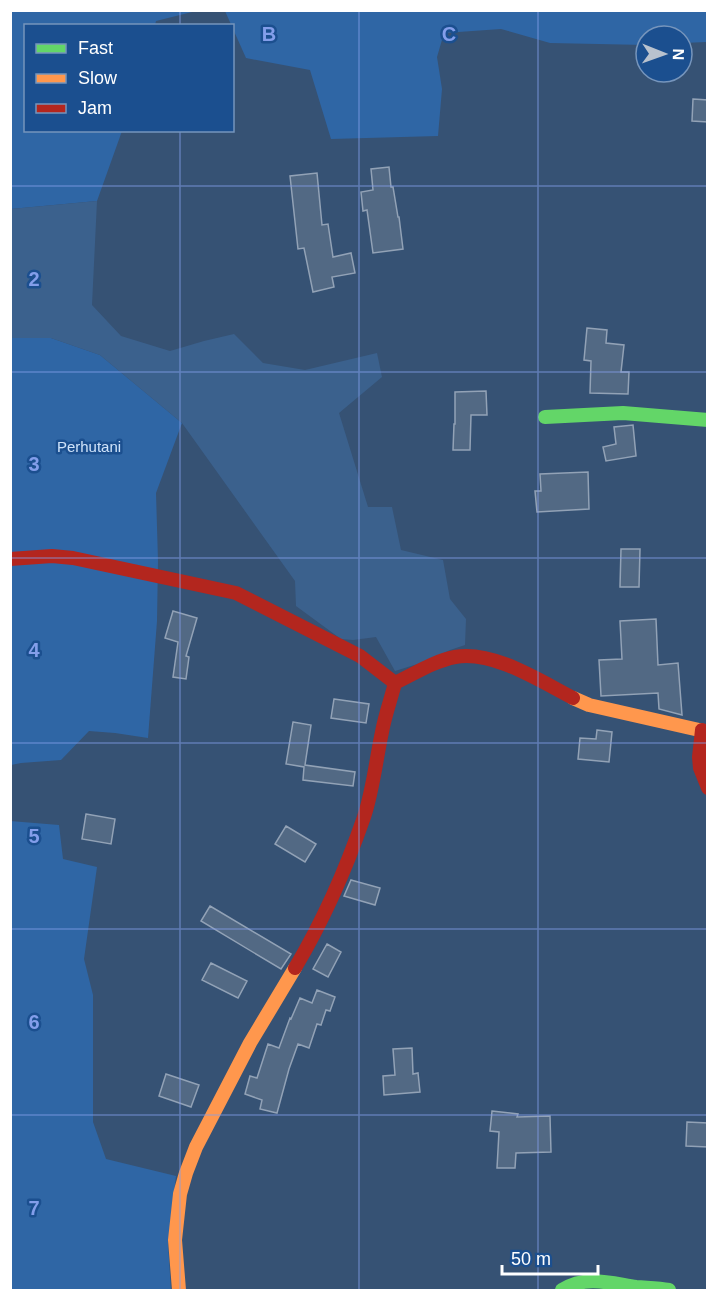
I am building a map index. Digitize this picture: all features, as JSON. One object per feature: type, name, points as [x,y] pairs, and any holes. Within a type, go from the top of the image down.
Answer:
[{"type":"main road","points":[[545,417],[622,413],[708,420]]},
{"type":"main road","points":[[10,559],[52,556],[74,558],[236,593],[360,656],[395,683]]},
{"type":"main road","points":[[395,683],[455,657],[478,656],[522,673],[589,705],[705,731],[699,757],[700,768],[708,788]]},
{"type":"main road","points":[[179,1290],[175,1240],[178,1205],[186,1173],[196,1147],[250,1043],[312,940],[329,903],[364,817],[372,788],[382,731],[395,683]]},
{"type":"main road","points":[[562,1290],[570,1285],[586,1282],[617,1283],[669,1290]]},
{"type":"green space","points":[[11,11],[196,11],[156,21],[155,24],[24,24],[24,132],[122,132],[97,201],[11,209]]},
{"type":"green space","points":[[225,11],[707,11],[707,42],[694,43],[694,24],[634,24],[634,45],[550,43],[501,29],[444,33],[437,57],[442,89],[438,136],[331,139],[310,70],[246,58],[234,31],[234,24],[231,24]]},
{"type":"green space","name":"Perhutani","points":[[10,338],[51,338],[100,355],[182,423],[156,493],[157,621],[148,738],[89,731],[61,760],[11,765]]},
{"type":"green space","points":[[10,821],[59,825],[63,859],[97,867],[84,959],[93,995],[93,1122],[106,1159],[176,1176],[168,1244],[171,1290],[11,1290]]},
{"type":"shaded area","points":[[97,201],[92,305],[121,336],[170,351],[234,334],[263,363],[305,370],[377,353],[382,377],[339,413],[368,507],[392,507],[401,550],[443,560],[450,599],[466,619],[465,645],[395,671],[376,637],[341,639],[296,606],[295,581],[182,423],[100,355],[51,338],[11,338],[11,209]]},
{"type":"building","points":[[693,99],[708,100],[708,122],[692,121]]},
{"type":"building","points":[[389,167],[403,249],[373,253],[367,210],[363,211],[361,192],[373,190],[371,169]]},
{"type":"building","points":[[317,173],[322,225],[328,224],[333,257],[351,253],[355,273],[332,277],[334,287],[313,292],[304,248],[298,249],[290,176]]},
{"type":"building","points":[[587,328],[607,330],[606,343],[624,345],[621,372],[629,372],[628,394],[590,393],[591,361],[584,360]]},
{"type":"building","points":[[486,391],[487,415],[471,415],[470,450],[453,450],[455,392]]},
{"type":"building","points":[[633,425],[636,456],[606,461],[603,447],[616,444],[614,427]]},
{"type":"building","points":[[588,472],[589,509],[537,512],[535,491],[541,491],[540,474]]},
{"type":"building","points":[[621,549],[640,549],[639,587],[620,587]]},
{"type":"building","points":[[173,611],[197,618],[186,656],[189,657],[186,679],[173,677],[178,642],[165,638]]},
{"type":"building","points":[[656,619],[658,665],[678,663],[682,715],[659,709],[658,693],[601,696],[599,660],[622,659],[620,621]]},
{"type":"building","points":[[334,699],[369,704],[366,723],[331,718]]},
{"type":"building","points":[[293,722],[311,725],[305,765],[355,772],[353,786],[303,780],[304,767],[286,764]]},
{"type":"building","points":[[597,730],[612,732],[609,762],[578,759],[580,738],[596,739]]},
{"type":"building","points":[[86,814],[115,819],[111,844],[82,839]]},
{"type":"building","points":[[286,826],[316,844],[305,862],[275,844]]},
{"type":"building","points":[[351,880],[380,888],[375,905],[344,896]]},
{"type":"building","points":[[210,906],[291,954],[281,969],[201,921]]},
{"type":"building","points":[[327,944],[341,952],[328,977],[313,969]]},
{"type":"building","points":[[211,963],[247,981],[238,998],[202,980]]},
{"type":"building","points":[[317,990],[335,997],[330,1011],[326,1010],[321,1025],[317,1024],[309,1048],[298,1044],[277,1113],[260,1109],[262,1100],[245,1094],[250,1076],[257,1078],[268,1044],[279,1048],[300,998],[312,1003]]},
{"type":"building","points":[[412,1048],[413,1074],[418,1073],[420,1092],[384,1095],[383,1076],[395,1075],[393,1049]]},
{"type":"building","points":[[166,1074],[199,1085],[191,1107],[159,1096]]},
{"type":"building","points":[[492,1111],[518,1114],[517,1117],[550,1116],[551,1152],[516,1153],[515,1168],[497,1168],[499,1132],[490,1131]]},
{"type":"building","points":[[687,1122],[708,1123],[708,1147],[686,1146]]},
{"type":"traffic: fast","points":[[545,417],[623,413],[708,420]]},
{"type":"traffic: fast","points":[[562,1290],[571,1285],[589,1281],[669,1290]]},
{"type":"traffic: slow","points":[[573,698],[589,705],[708,732]]},
{"type":"traffic: slow","points":[[179,1290],[175,1240],[180,1194],[186,1173],[196,1147],[250,1043],[295,968]]},
{"type":"traffic: jam","points":[[10,559],[52,556],[73,558],[236,593],[360,656],[395,683]]},
{"type":"traffic: jam","points":[[295,968],[333,894],[364,817],[383,726],[395,683],[439,661],[470,656],[485,658],[516,668],[573,698]]},
{"type":"traffic: jam","points":[[702,730],[700,768],[708,788]]}]
